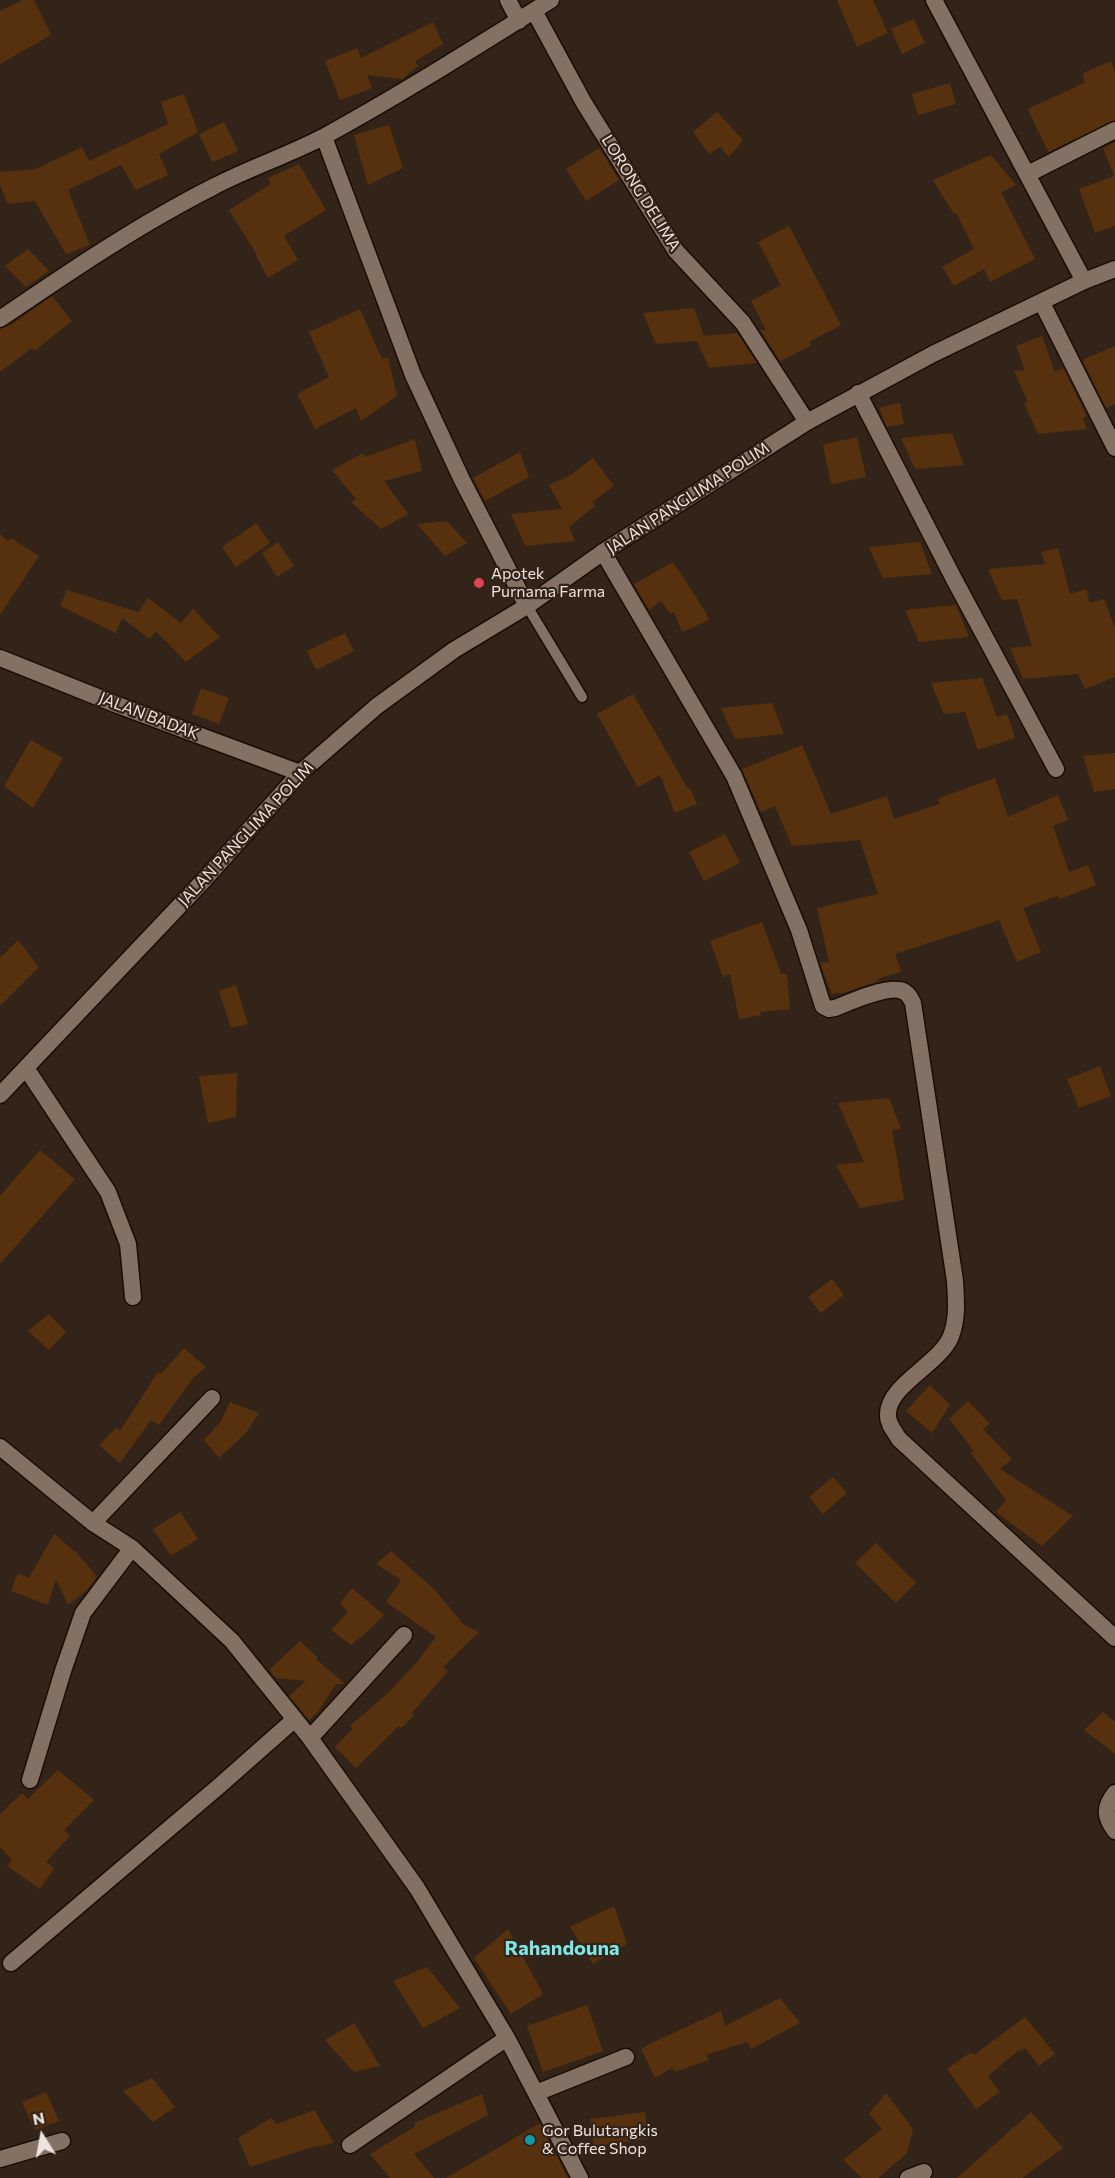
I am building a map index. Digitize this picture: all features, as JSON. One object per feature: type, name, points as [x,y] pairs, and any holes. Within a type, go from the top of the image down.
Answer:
[{"type":"street","points":[[508,0],[519,21]]},
{"type":"street","points":[[0,319],[98,252],[156,218],[213,186],[324,136],[551,0]]},
{"type":"street","points":[[934,0],[1084,281]]},
{"type":"street","name":"LORONG DELIMA","points":[[534,11],[584,103],[676,251],[743,323],[807,422]]},
{"type":"street","points":[[1028,174],[1115,130]]},
{"type":"street","points":[[324,136],[414,375],[462,480],[527,606]]},
{"type":"street","name":"JALAN PANGLIMA POLIM","points":[[0,1095],[204,880],[300,773],[377,706],[454,650],[527,606],[603,552],[807,422],[933,354],[1084,281],[1115,269]]},
{"type":"street","points":[[1042,303],[1115,448]]},
{"type":"street","points":[[858,393],[1056,769]]},
{"type":"street","points":[[603,552],[734,776],[799,930],[823,1006],[829,1009],[835,1008],[890,990],[901,990],[913,1003],[955,1281],[957,1315],[951,1338],[929,1364],[894,1396],[888,1414],[891,1426],[899,1439],[1115,1638]]},
{"type":"street","name":"JALAN BADAK","points":[[0,657],[115,704],[300,773]]},
{"type":"street","points":[[26,1068],[108,1192],[128,1244],[134,1297]]},
{"type":"street","points":[[93,1522],[212,1398]]},
{"type":"street","points":[[0,1448],[93,1522],[132,1548],[232,1641],[295,1719],[417,1888],[507,2038],[580,2178]]},
{"type":"street","points":[[30,1780],[83,1613],[132,1548]]},
{"type":"street","points":[[310,1738],[404,1635]]},
{"type":"street","points":[[11,1964],[295,1719]]},
{"type":"street","points":[[1115,1793],[1106,1804],[1106,1815],[1115,1831]]},
{"type":"street","points":[[350,2145],[507,2038]]},
{"type":"street","points":[[536,2093],[626,2057]]},
{"type":"street","points":[[0,2158],[62,2141]]},
{"type":"lane","points":[[527,606],[582,697]]},
{"type":"building","points":[[23,0],[34,0],[51,35],[0,64],[0,11]]},
{"type":"building","points":[[837,0],[873,0],[888,33],[857,47]]},
{"type":"building","points":[[914,19],[925,43],[902,54],[891,29]]},
{"type":"building","points":[[433,22],[443,44],[415,61],[418,66],[402,79],[367,75],[372,88],[340,100],[325,61],[357,48],[361,58]]},
{"type":"building","points":[[1111,61],[1115,72],[1115,120],[1048,152],[1028,109],[1084,83],[1083,73]]},
{"type":"building","points":[[950,83],[956,104],[918,115],[912,94]]},
{"type":"building","points":[[184,94],[198,132],[159,154],[168,175],[136,190],[121,165],[68,190],[90,245],[66,254],[35,201],[8,204],[0,185],[0,172],[36,169],[82,147],[89,161],[168,124],[161,102]]},
{"type":"building","points":[[717,112],[743,140],[729,157],[720,147],[709,154],[693,132]]},
{"type":"building","points":[[224,122],[238,151],[212,162],[199,134]]},
{"type":"building","points":[[389,125],[403,168],[368,185],[354,135]]},
{"type":"building","points":[[1115,142],[1115,226],[1095,233],[1079,189],[1114,176],[1103,148]]},
{"type":"building","points":[[599,148],[619,180],[586,201],[566,169]]},
{"type":"building","points":[[991,155],[1016,185],[1001,192],[1035,259],[990,282],[984,269],[954,286],[942,267],[974,249],[956,213],[954,214],[933,180]]},
{"type":"building","points":[[299,164],[326,210],[284,236],[298,260],[268,278],[257,255],[229,210],[271,184],[268,178]]},
{"type":"building","points":[[789,226],[841,325],[809,342],[811,346],[780,361],[760,330],[766,330],[751,301],[781,285],[758,242]]},
{"type":"building","points":[[28,249],[49,271],[26,287],[5,266]]},
{"type":"building","points":[[52,296],[72,321],[34,351],[32,348],[0,372],[0,329],[11,325]]},
{"type":"building","points":[[694,308],[704,336],[737,333],[757,363],[709,368],[697,341],[656,344],[643,313]]},
{"type":"building","points":[[360,309],[382,359],[388,357],[397,396],[361,421],[356,408],[315,429],[297,394],[329,377],[309,332]]},
{"type":"building","points":[[1042,336],[1055,372],[1063,368],[1087,416],[1083,418],[1087,429],[1038,434],[1024,403],[1028,402],[1014,371],[1025,370],[1016,346]]},
{"type":"building","points":[[1115,346],[1115,404],[1106,408],[1082,360]]},
{"type":"building","points":[[900,403],[904,424],[887,427],[879,408]]},
{"type":"building","points":[[952,433],[964,465],[915,469],[901,438]]},
{"type":"building","points":[[857,437],[866,477],[831,484],[823,445]]},
{"type":"building","points":[[415,439],[422,471],[384,481],[408,514],[381,529],[351,502],[356,499],[332,470],[363,453],[365,457]]},
{"type":"building","points":[[520,452],[529,477],[485,501],[473,478]]},
{"type":"building","points":[[593,458],[614,486],[592,502],[595,506],[569,527],[575,541],[525,546],[511,514],[562,509],[549,485],[569,476]]},
{"type":"building","points":[[447,521],[467,543],[445,556],[417,524]]},
{"type":"building","points":[[256,523],[270,543],[236,567],[222,547]]},
{"type":"building","points":[[0,534],[8,541],[11,538],[39,556],[0,615]]},
{"type":"building","points":[[278,542],[294,566],[277,577],[262,553]]},
{"type":"building","points":[[920,542],[932,574],[883,578],[869,547]]},
{"type":"building","points":[[1058,548],[1070,594],[1086,589],[1090,603],[1104,599],[1115,628],[1115,677],[1085,689],[1078,674],[1023,679],[1010,648],[1032,646],[1017,599],[1002,600],[988,569],[1045,564],[1041,552]]},
{"type":"building","points":[[673,562],[709,620],[682,632],[674,612],[671,614],[661,601],[649,610],[634,584]]},
{"type":"building","points":[[67,590],[138,612],[148,598],[181,623],[193,609],[220,637],[186,662],[156,631],[150,639],[122,618],[116,633],[60,606]]},
{"type":"building","points":[[956,605],[969,637],[919,642],[905,610]]},
{"type":"building","points":[[345,633],[354,651],[316,670],[307,651]]},
{"type":"building","points":[[982,678],[997,717],[1007,714],[1015,738],[978,750],[965,712],[944,714],[931,683]]},
{"type":"building","points":[[201,688],[229,698],[219,724],[192,714]]},
{"type":"building","points":[[633,694],[688,789],[690,788],[697,804],[675,813],[660,775],[638,787],[597,714]]},
{"type":"building","points":[[772,703],[784,734],[735,739],[721,708]]},
{"type":"building","points":[[31,740],[63,758],[33,808],[4,786]]},
{"type":"building","points":[[802,745],[831,814],[887,796],[894,819],[940,804],[939,798],[995,778],[1008,817],[1058,795],[1068,820],[1053,826],[1069,872],[1088,865],[1096,885],[1060,899],[1058,896],[1023,908],[1041,952],[1017,962],[999,920],[895,954],[901,972],[843,993],[832,994],[820,963],[829,962],[817,908],[878,894],[860,840],[792,846],[775,806],[761,812],[742,769]]},
{"type":"building","points":[[1115,753],[1115,789],[1094,792],[1083,756]]},
{"type":"building","points":[[725,834],[740,863],[704,881],[689,852]]},
{"type":"building","points":[[762,922],[781,974],[787,974],[790,1009],[760,1012],[761,1015],[739,1019],[730,974],[723,977],[710,941]]},
{"type":"building","points":[[18,940],[39,967],[0,1006],[0,958]]},
{"type":"building","points":[[236,985],[248,1024],[231,1028],[219,991]]},
{"type":"building","points":[[1100,1066],[1111,1096],[1079,1108],[1067,1079]]},
{"type":"building","points":[[237,1073],[236,1117],[208,1123],[199,1076]]},
{"type":"building","points":[[889,1098],[901,1129],[892,1130],[904,1200],[860,1208],[836,1165],[864,1162],[838,1103]]},
{"type":"building","points":[[40,1150],[75,1179],[0,1264],[0,1196]]},
{"type":"building","points":[[832,1279],[844,1295],[821,1313],[808,1297]]},
{"type":"building","points":[[49,1314],[66,1332],[49,1350],[28,1331]]},
{"type":"building","points":[[184,1348],[206,1367],[194,1377],[159,1425],[151,1420],[120,1463],[99,1445],[117,1427],[120,1431],[158,1372],[161,1374]]},
{"type":"building","points":[[930,1385],[950,1405],[932,1433],[906,1411]]},
{"type":"building","points":[[968,1401],[990,1424],[983,1429],[1012,1459],[1000,1469],[1073,1516],[1042,1546],[996,1512],[1006,1500],[970,1452],[974,1451],[949,1419]]},
{"type":"building","points":[[230,1402],[259,1413],[246,1433],[219,1458],[204,1440],[221,1421]]},
{"type":"building","points":[[833,1477],[847,1493],[823,1514],[809,1497]]},
{"type":"building","points":[[180,1512],[198,1539],[171,1556],[153,1529]]},
{"type":"building","points":[[54,1534],[77,1553],[97,1577],[86,1591],[68,1605],[56,1579],[48,1605],[11,1591],[18,1573],[29,1578]]},
{"type":"building","points":[[876,1543],[916,1583],[896,1603],[855,1563]]},
{"type":"building","points":[[391,1551],[435,1590],[464,1625],[479,1632],[443,1667],[448,1671],[412,1713],[414,1715],[401,1728],[399,1726],[356,1768],[335,1747],[353,1728],[350,1726],[390,1691],[436,1637],[386,1602],[401,1580],[376,1564]]},
{"type":"building","points":[[352,1588],[384,1615],[351,1645],[331,1630],[348,1612],[340,1603]]},
{"type":"building","points":[[300,1641],[318,1658],[316,1659],[345,1684],[336,1684],[318,1712],[309,1720],[289,1696],[306,1681],[276,1678],[269,1670]]},
{"type":"building","points":[[1103,1712],[1115,1722],[1115,1754],[1084,1730]]},
{"type":"building","points":[[58,1770],[94,1800],[64,1830],[70,1836],[46,1862],[54,1868],[40,1889],[7,1866],[12,1860],[0,1847],[0,1814],[22,1793],[28,1799]]},
{"type":"building","points":[[614,1906],[627,1944],[593,1964],[570,1927]]},
{"type":"building","points":[[508,1929],[543,1994],[511,2014],[474,1958]]},
{"type":"building","points":[[427,1967],[460,2008],[423,2028],[393,1981]]},
{"type":"building","points":[[780,1998],[800,2023],[751,2049],[747,2042],[706,2055],[709,2060],[675,2072],[672,2068],[655,2078],[641,2049],[721,2011],[725,2026]]},
{"type":"building","points":[[587,2005],[603,2051],[543,2072],[527,2026]]},
{"type":"building","points":[[1025,2017],[1055,2054],[1039,2066],[1025,2048],[1020,2052],[1019,2050],[988,2076],[1000,2092],[976,2109],[947,2069],[971,2052],[974,2055]]},
{"type":"building","points":[[354,2023],[380,2066],[354,2072],[325,2040]]},
{"type":"building","points":[[152,2078],[175,2107],[153,2122],[123,2091]]},
{"type":"building","points":[[46,2092],[59,2121],[35,2130],[22,2102]]},
{"type":"building","points":[[886,2093],[913,2129],[907,2153],[878,2178],[862,2178],[843,2160],[882,2129],[869,2114]]},
{"type":"building","points":[[482,2094],[488,2115],[414,2154],[434,2178],[390,2178],[370,2154],[416,2126],[414,2123]]},
{"type":"building","points":[[314,2110],[334,2143],[309,2148],[250,2167],[238,2138],[271,2118],[277,2124]]},
{"type":"building","points":[[645,2112],[648,2139],[594,2146],[590,2119]]},
{"type":"building","points":[[1031,2112],[1063,2148],[1022,2178],[957,2178]]},
{"type":"building","name":"Gor Bulutangkis & Coffee Shop","points":[[540,2123],[568,2178],[446,2178],[489,2153]]},
{"type":"place","name":"Apotek Purnama Farma","points":[[479,583]]},
{"type":"place","name":"Gor Bulutangkis & Coffee Shop","points":[[530,2140]]},
{"type":"district","name":"Rahandouna","points":[[562,1948]]}]
